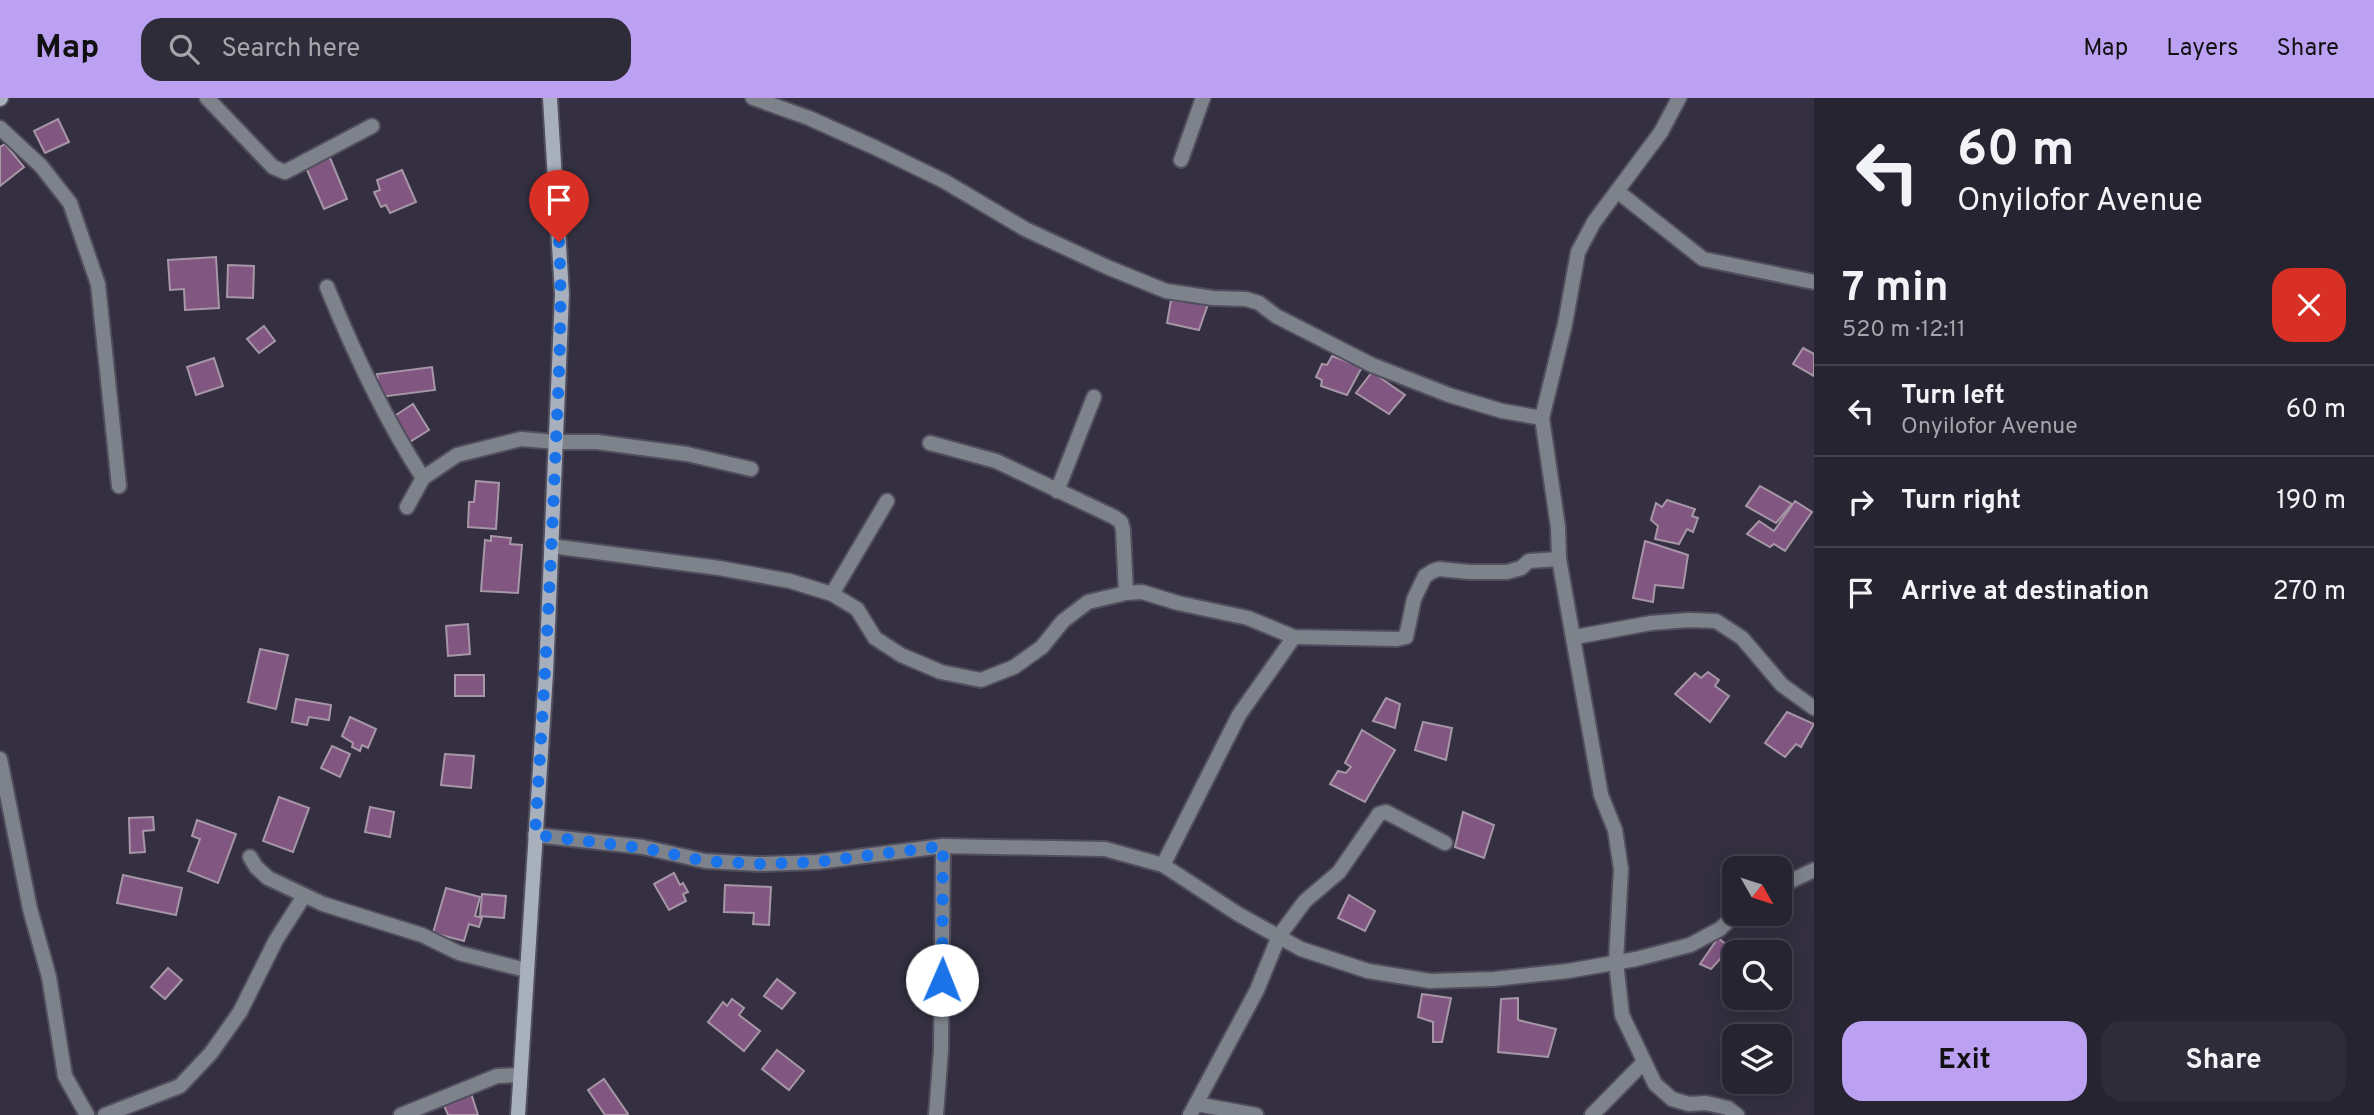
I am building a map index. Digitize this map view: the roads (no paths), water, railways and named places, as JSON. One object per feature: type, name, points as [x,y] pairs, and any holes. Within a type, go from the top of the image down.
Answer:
[{"type":"main road","points":[[518,1115],[546,673],[562,293],[550,98]]},
{"type":"street","points":[[207,98],[273,167],[285,172],[372,126]]},
{"type":"street","points":[[753,98],[809,118],[876,148],[944,181],[1025,229],[1107,267],[1166,290],[1213,298],[1246,299],[1259,303],[1286,322],[1372,365],[1449,395],[1502,411],[1542,418]]},
{"type":"street","points":[[1181,160],[1203,98]]},
{"type":"street","points":[[1679,98],[1661,132],[1594,222],[1578,252],[1565,324],[1542,418],[1558,527],[1559,559],[1601,795],[1615,830],[1621,869],[1616,962],[1622,1015],[1655,1084],[1672,1098],[1689,1104],[1706,1103],[1728,1108],[1737,1115]]},
{"type":"street","points":[[0,128],[41,166],[71,202],[98,284],[120,486]]},
{"type":"street","points":[[1617,191],[1703,259],[1814,282]]},
{"type":"street","points":[[327,287],[397,438],[424,478]]},
{"type":"street","points":[[1056,491],[1094,397]]},
{"type":"street","points":[[407,507],[424,478],[457,455],[520,439],[597,442],[687,454],[751,469]]},
{"type":"street","points":[[930,443],[996,461],[1121,522],[1126,593]]},
{"type":"street","points":[[832,594],[887,501]]},
{"type":"street","points":[[551,546],[790,580],[832,594],[857,609],[875,638],[901,655],[941,672],[981,680],[1014,667],[1042,647],[1063,621],[1088,602],[1126,593],[1142,592],[1178,603],[1248,618],[1294,637],[1397,639],[1406,637],[1414,599],[1425,576],[1433,571],[1507,572],[1521,568],[1529,561],[1559,559]]},
{"type":"street","points":[[1575,637],[1651,623],[1716,621],[1742,638],[1782,685],[1814,708]]},
{"type":"street","points":[[1163,865],[1239,715],[1294,637]]},
{"type":"street","points":[[0,759],[27,896],[49,977],[65,1076],[87,1115]]},
{"type":"street","points":[[1256,1115],[1193,1109],[1256,990],[1279,936],[1305,901],[1339,872],[1379,814],[1386,812],[1445,843]]},
{"type":"street","points":[[535,835],[643,848],[705,861],[759,864],[817,862],[943,846],[1105,849],[1163,865],[1238,914],[1301,949],[1368,971],[1430,981],[1494,979],[1568,971],[1616,962],[1690,945],[1723,926]]},
{"type":"street","points":[[936,1115],[941,1050],[943,846]]},
{"type":"street","points":[[250,857],[268,878],[304,896],[422,935],[459,953],[526,970]]},
{"type":"street","points":[[1792,880],[1814,870]]},
{"type":"street","points":[[105,1115],[180,1086],[211,1053],[240,1012],[276,940],[304,896]]},
{"type":"street","points":[[1592,1115],[1644,1062]]},
{"type":"street","points":[[401,1115],[497,1076],[520,1075]]}]
